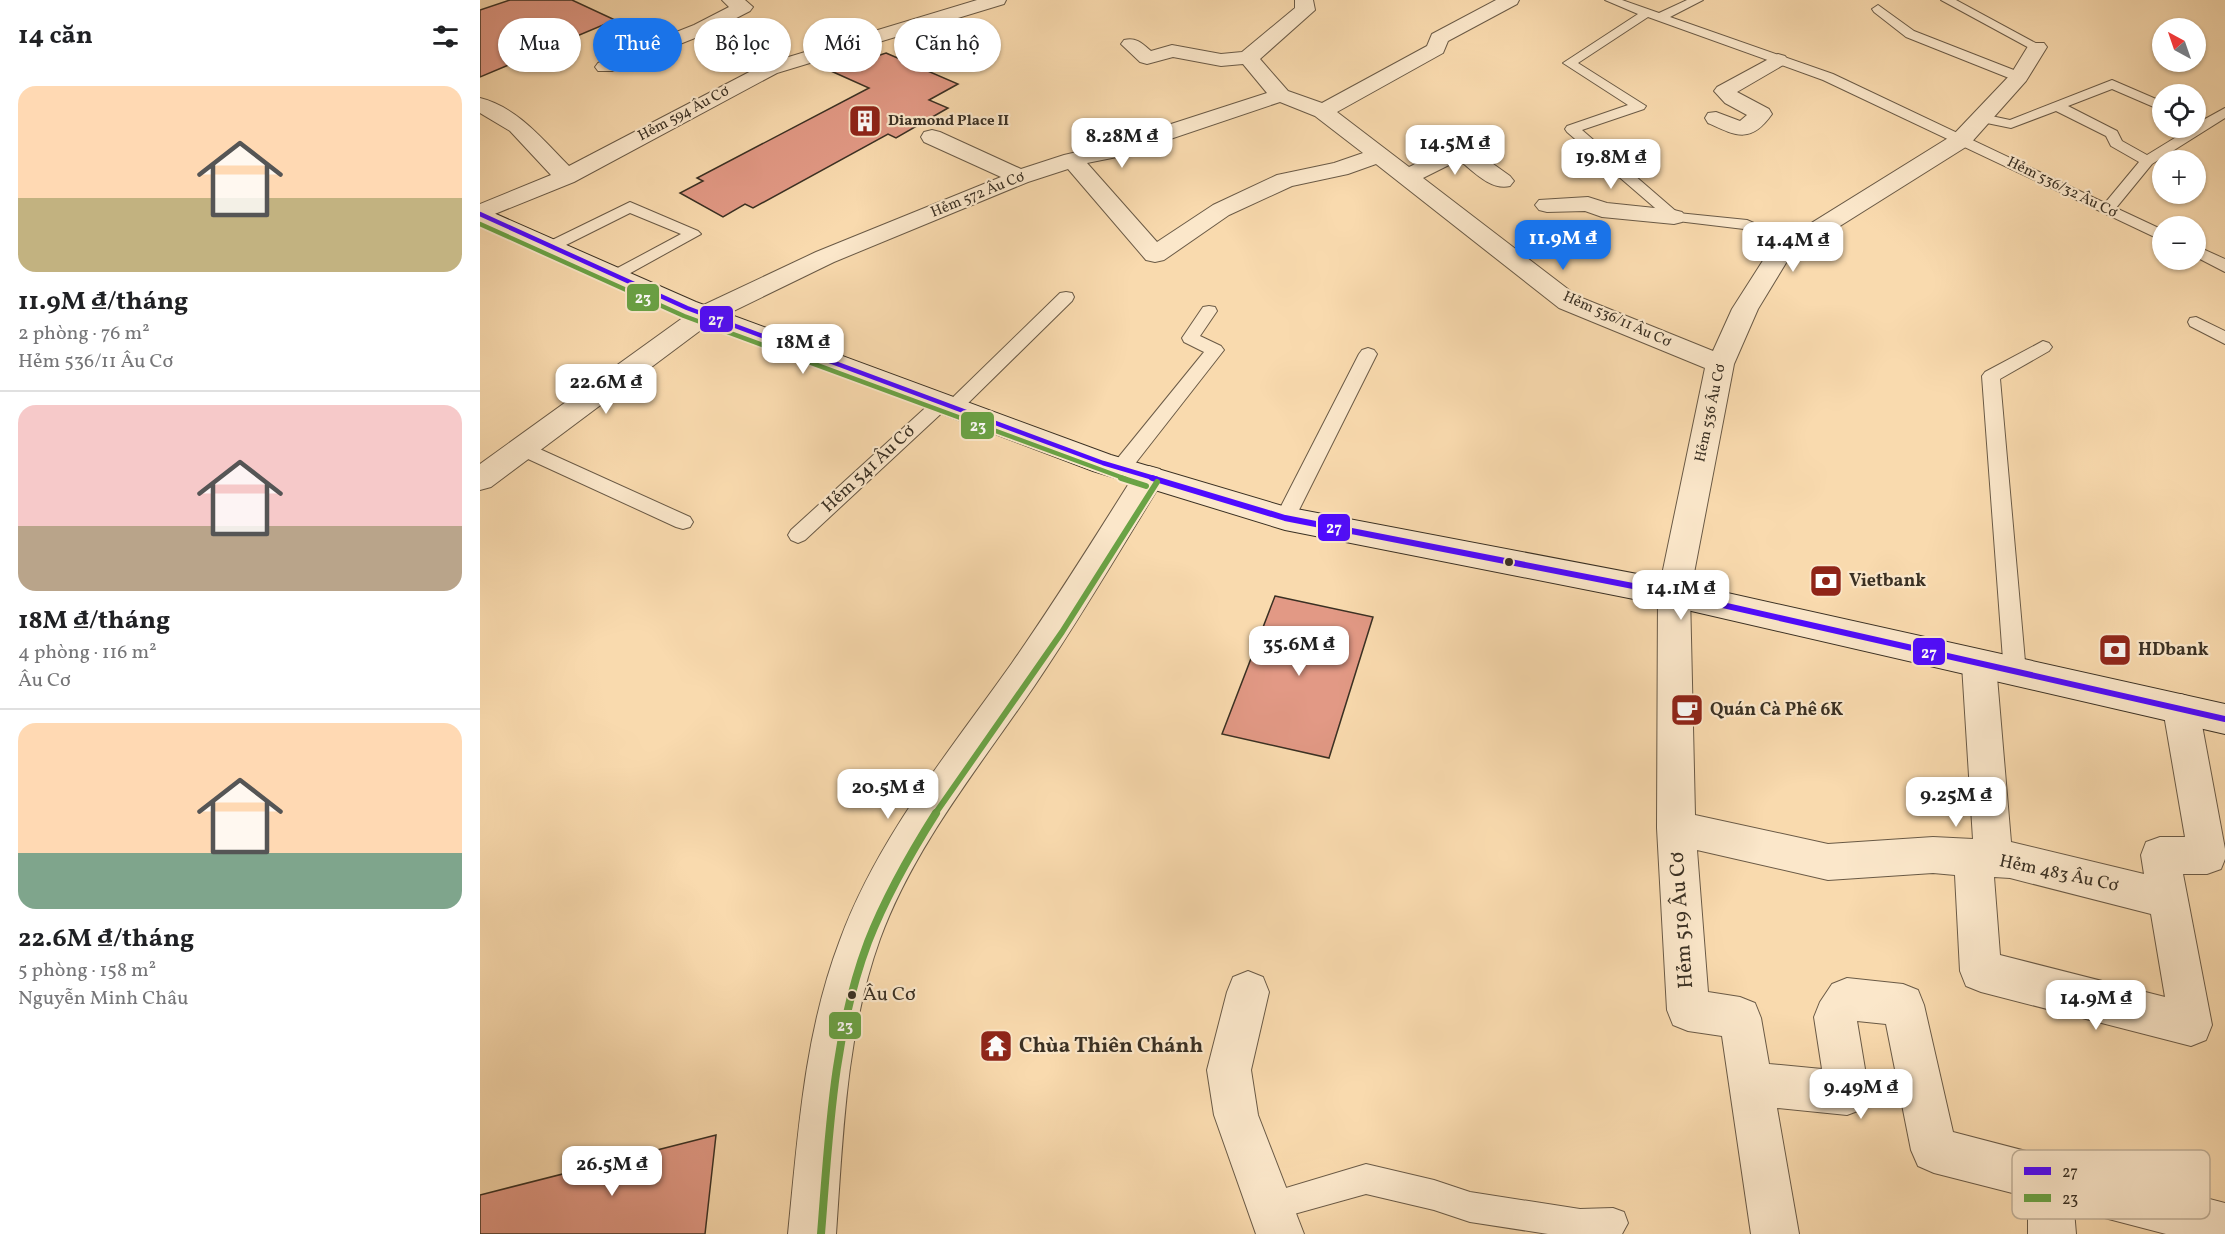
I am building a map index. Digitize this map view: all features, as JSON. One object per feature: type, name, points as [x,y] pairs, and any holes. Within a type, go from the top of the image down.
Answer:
[{"type":"street","points":[[722,18],[743,7],[731,0]]},
{"type":"street","name":"Hẻm 594 Âu Cơ","points":[[791,63],[997,0]]},
{"type":"street","points":[[1248,58],[1281,95],[1323,111],[1436,49],[1439,38],[1510,0]]},
{"type":"street","points":[[1131,44],[1147,58],[1172,51],[1221,60],[1248,58],[1305,10],[1307,1]]},
{"type":"street","points":[[1193,34],[1207,46],[1208,56]]},
{"type":"street","name":"Hẻm 536 Âu Cơ","points":[[1674,594],[1720,364],[1745,309],[1780,253],[1960,140],[2019,77],[2037,47]]},
{"type":"street","points":[[1716,118],[1742,130],[1761,114],[1732,99],[1724,91],[1778,60]]},
{"type":"street","name":"Hẻm 594 Âu Cơ","points":[[480,213],[566,177],[764,72]]},
{"type":"street","name":"Hẻm 572 Âu Cơ","points":[[480,479],[704,315],[825,257],[1020,177],[1072,160],[1109,152],[1281,95]]},
{"type":"street","points":[[480,104],[518,126],[566,177]]},
{"type":"street","name":"Hẻm 536/11 Âu Cơ","points":[[1323,111],[1568,302],[1720,364]]},
{"type":"street","points":[[932,137],[1020,177]]},
{"type":"street","points":[[1407,177],[1460,151],[1502,181]]},
{"type":"street","points":[[1072,160],[1155,255],[1221,210],[1285,180],[1340,169],[1379,155]]},
{"type":"street","points":[[1547,205],[1588,204],[1602,210],[1674,217]]},
{"type":"street","points":[[480,213],[704,315],[1135,473],[1286,518],[1674,594],[2015,674],[2225,719]]},
{"type":"street","points":[[812,1234],[822,1124],[833,1043],[844,990],[860,939],[881,889],[913,834],[1062,616],[1135,473]]},
{"type":"street","name":"Hẻm 519 Âu Cơ","points":[[1674,594],[1676,828],[1688,1010],[1740,1018],[1775,1234]]},
{"type":"street","points":[[1979,665],[1983,858],[1981,971],[2191,1025],[2160,855],[2207,856],[2181,709]]},
{"type":"street","name":"Hẻm 483 Âu Cơ","points":[[1676,828],[1828,862],[1934,855],[2010,860],[2168,899]]},
{"type":"street","points":[[1248,992],[1229,1070],[1236,1115],[1275,1220]]},
{"type":"street","points":[[1752,1084],[1847,1093],[1834,1017],[1846,999],[1904,1005],[1934,1150],[2012,1170]]},
{"type":"street","points":[[2051,1219],[2052,1234]]},
{"type":"street","points":[[2167,1222],[2225,1226]]},
{"type":"lane","name":"Hẻm 536/32 Âu Cơ","points":[[1611,0],[1828,77],[2152,231]]},
{"type":"lane","points":[[1697,0],[1653,15],[1569,63],[1639,105],[1572,129],[1674,217],[1748,225],[1792,245]]},
{"type":"lane","points":[[1957,2],[2037,47]]},
{"type":"lane","points":[[1878,9],[1910,34],[2019,77]]},
{"type":"lane","points":[[1982,118],[2011,124],[2112,84],[2152,102]]},
{"type":"lane","points":[[2057,106],[2112,134],[2116,143],[2147,161]]},
{"type":"lane","points":[[2206,122],[2225,112]]},
{"type":"lane","points":[[2206,125],[2225,130]]},
{"type":"lane","points":[[2107,210],[2147,161],[2182,138]]},
{"type":"lane","points":[[552,246],[630,207],[693,234],[616,276]]},
{"type":"lane","points":[[2206,255],[2222,261]]},
{"type":"lane","name":"Hẻm 541 Âu Cơ","points":[[798,535],[1066,297]]},
{"type":"lane","points":[[1135,473],[1215,350],[1190,338],[1209,311]]},
{"type":"lane","points":[[2196,322],[2225,338]]},
{"type":"lane","points":[[2015,674],[1991,376],[2043,347]]},
{"type":"lane","points":[[1286,518],[1368,354]]},
{"type":"lane","points":[[522,448],[683,522]]},
{"type":"lane","points":[[1275,1220],[1366,1179],[1434,1195],[1470,1207],[1580,1224],[1613,1223]]},
{"type":"building","points":[[510,0],[572,0],[611,18],[593,18],[593,29],[581,34],[581,18],[498,18],[498,69],[480,77],[480,10]]},
{"type":"building","name":"Diamond Place II","points":[[886,53],[894,56],[894,72],[930,72],[958,84],[929,100],[948,108],[896,138],[888,134],[753,208],[745,204],[723,217],[680,193],[703,181],[697,178],[869,88],[833,72],[882,72],[882,54]]},
{"type":"building","points":[[1275,596],[1373,617],[1329,758],[1222,734]]},
{"type":"building","points":[[716,1135],[705,1234],[480,1234],[480,1195]]},
{"type":"transit line","name":"27","points":[[480,214],[687,308],[1103,463],[1285,518],[1674,594],[2225,719]]},
{"type":"transit line","name":"23","points":[[480,224],[684,316],[1100,471],[1146,486]]},
{"type":"transit line","name":"23","points":[[821,1234],[830,1123],[840,1050],[857,978],[883,907],[919,839],[1062,632],[1157,482]]},
{"type":"place","name":"Diamond Place II","points":[[865,121]]},
{"type":"place","name":"Vietbank","points":[[1826,581]]},
{"type":"place","name":"HDbank","points":[[2115,650]]},
{"type":"place","name":"Quán Cà Phê 6K","points":[[1687,710]]},
{"type":"place","name":"Âu Cơ","points":[[852,995]]},
{"type":"place","name":"Chùa Thiên Chánh","points":[[996,1046]]}]
